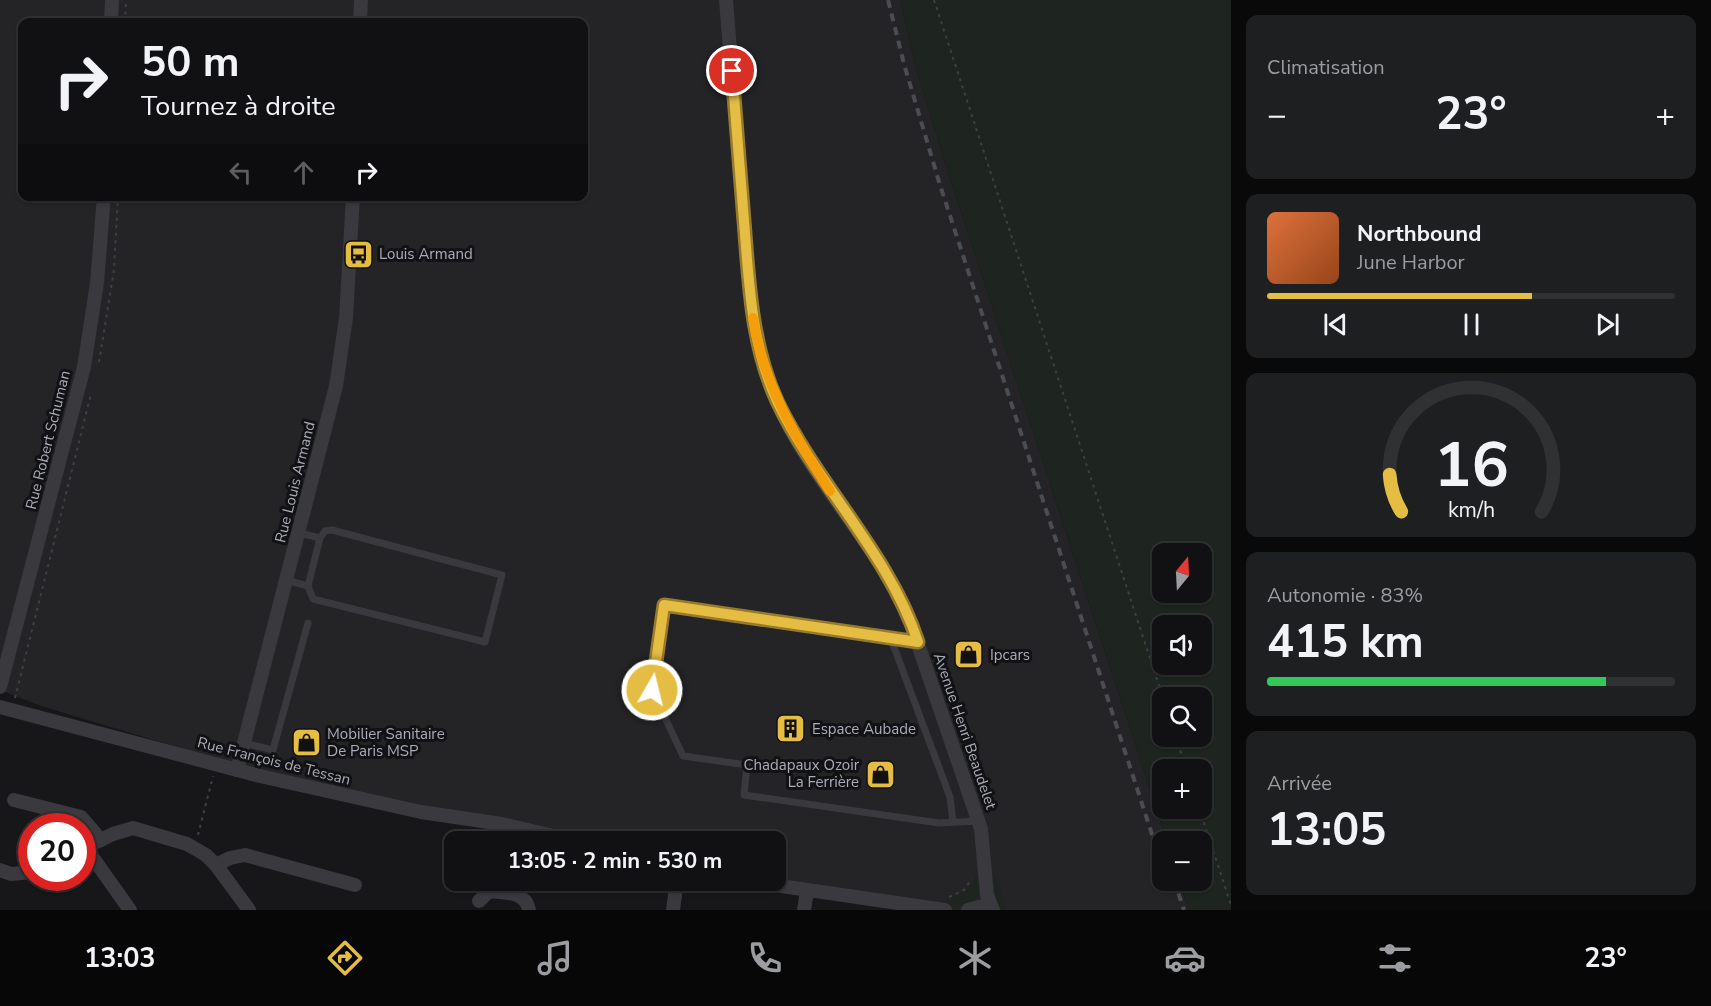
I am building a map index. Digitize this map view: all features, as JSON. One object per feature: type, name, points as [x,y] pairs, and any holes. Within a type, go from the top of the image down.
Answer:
[{"type":"street","points":[[111,18],[112,0]]},
{"type":"street","points":[[360,18],[361,0]]},
{"type":"street","name":"Avenue Henri Beaudelet","points":[[726,0],[749,288],[760,350],[777,401],[800,444],[889,580],[907,612],[979,821],[985,850],[987,895],[992,907]]},
{"type":"street","name":"Rue Robert Schuman","points":[[0,687],[84,367],[97,284],[104,201]]},
{"type":"street","name":"Rue Louis Armand","points":[[237,770],[329,413],[343,338],[353,201]]},
{"type":"street","name":"Rue François de Tessan","points":[[0,707],[216,765],[387,805],[532,831]]},
{"type":"street","points":[[14,800],[81,818],[101,840]]},
{"type":"street","points":[[96,842],[133,828],[195,847],[216,865],[249,910]]},
{"type":"street","points":[[216,865],[230,858],[245,855],[355,885]]},
{"type":"street","points":[[96,864],[130,910]]},
{"type":"street","points":[[0,870],[11,874],[18,873]]},
{"type":"street","points":[[786,888],[946,904]]},
{"type":"street","points":[[479,901],[489,891],[517,895],[525,899],[529,910]]},
{"type":"street","points":[[673,910],[676,891]]},
{"type":"street","points":[[804,910],[807,891]]},
{"type":"street","points":[[968,910],[992,907]]},
{"type":"lane","points":[[332,530],[502,575],[485,642],[313,599],[308,586],[320,538],[326,531],[332,530]]},
{"type":"lane","points":[[299,533],[320,538]]},
{"type":"lane","points":[[286,580],[308,586]]},
{"type":"lane","points":[[918,642],[664,605],[652,690],[683,756],[747,765],[744,795],[939,823],[979,821]]},
{"type":"lane","points":[[244,743],[273,750],[308,623]]},
{"type":"lane","points":[[891,639],[950,797],[953,822]]},
{"type":"path","points":[[125,18],[126,0]]},
{"type":"path","points":[[934,0],[1159,687]]},
{"type":"path","points":[[195,847],[216,765]]},
{"type":"path","points":[[1203,819],[1231,905]]},
{"type":"path","points":[[946,904],[964,890],[973,876]]},
{"type":"shaded area","points":[[0,0],[900,0],[917,72],[951,181],[1152,795],[1152,819],[1160,819],[1164,831],[1152,831],[1152,891],[1182,891],[1189,910],[945,910],[786,882],[786,831],[525,831],[421,812],[204,755],[41,706],[0,690]]},
{"type":"shaded area","points":[[900,0],[1231,0],[1231,910],[1189,910],[1182,891],[1212,891],[1212,831],[1164,831],[1160,819],[1212,819],[1212,759],[1152,759],[1152,795],[917,72]]},
{"type":"shaded area","points":[[978,874],[979,894],[973,902],[958,905],[940,903],[966,891]]},
{"type":"shaded area","points":[[992,875],[996,876],[1006,910],[1000,910],[994,896]]},
{"type":"railway","points":[[888,0],[904,64],[940,185],[1152,834]]},
{"type":"railway","points":[[1178,891],[1184,910]]},
{"type":"slow traffic","points":[[753,318],[760,350],[777,401],[800,444],[830,491]]},
{"type":"place","name":"Louis Armand","points":[[358,254]]},
{"type":"place","name":"Ipcars","points":[[969,655]]},
{"type":"place","name":"Espace Aubade","points":[[791,729]]},
{"type":"place","name":"Mobilier Sanitaire De Paris MSP","points":[[306,743]]},
{"type":"place","name":"Chadapaux Ozoir La Ferrière","points":[[880,774]]},
{"type":"route","points":[[652,690],[664,605],[918,642],[902,601],[800,444],[777,401],[768,377],[754,322],[749,288],[732,71]]}]
